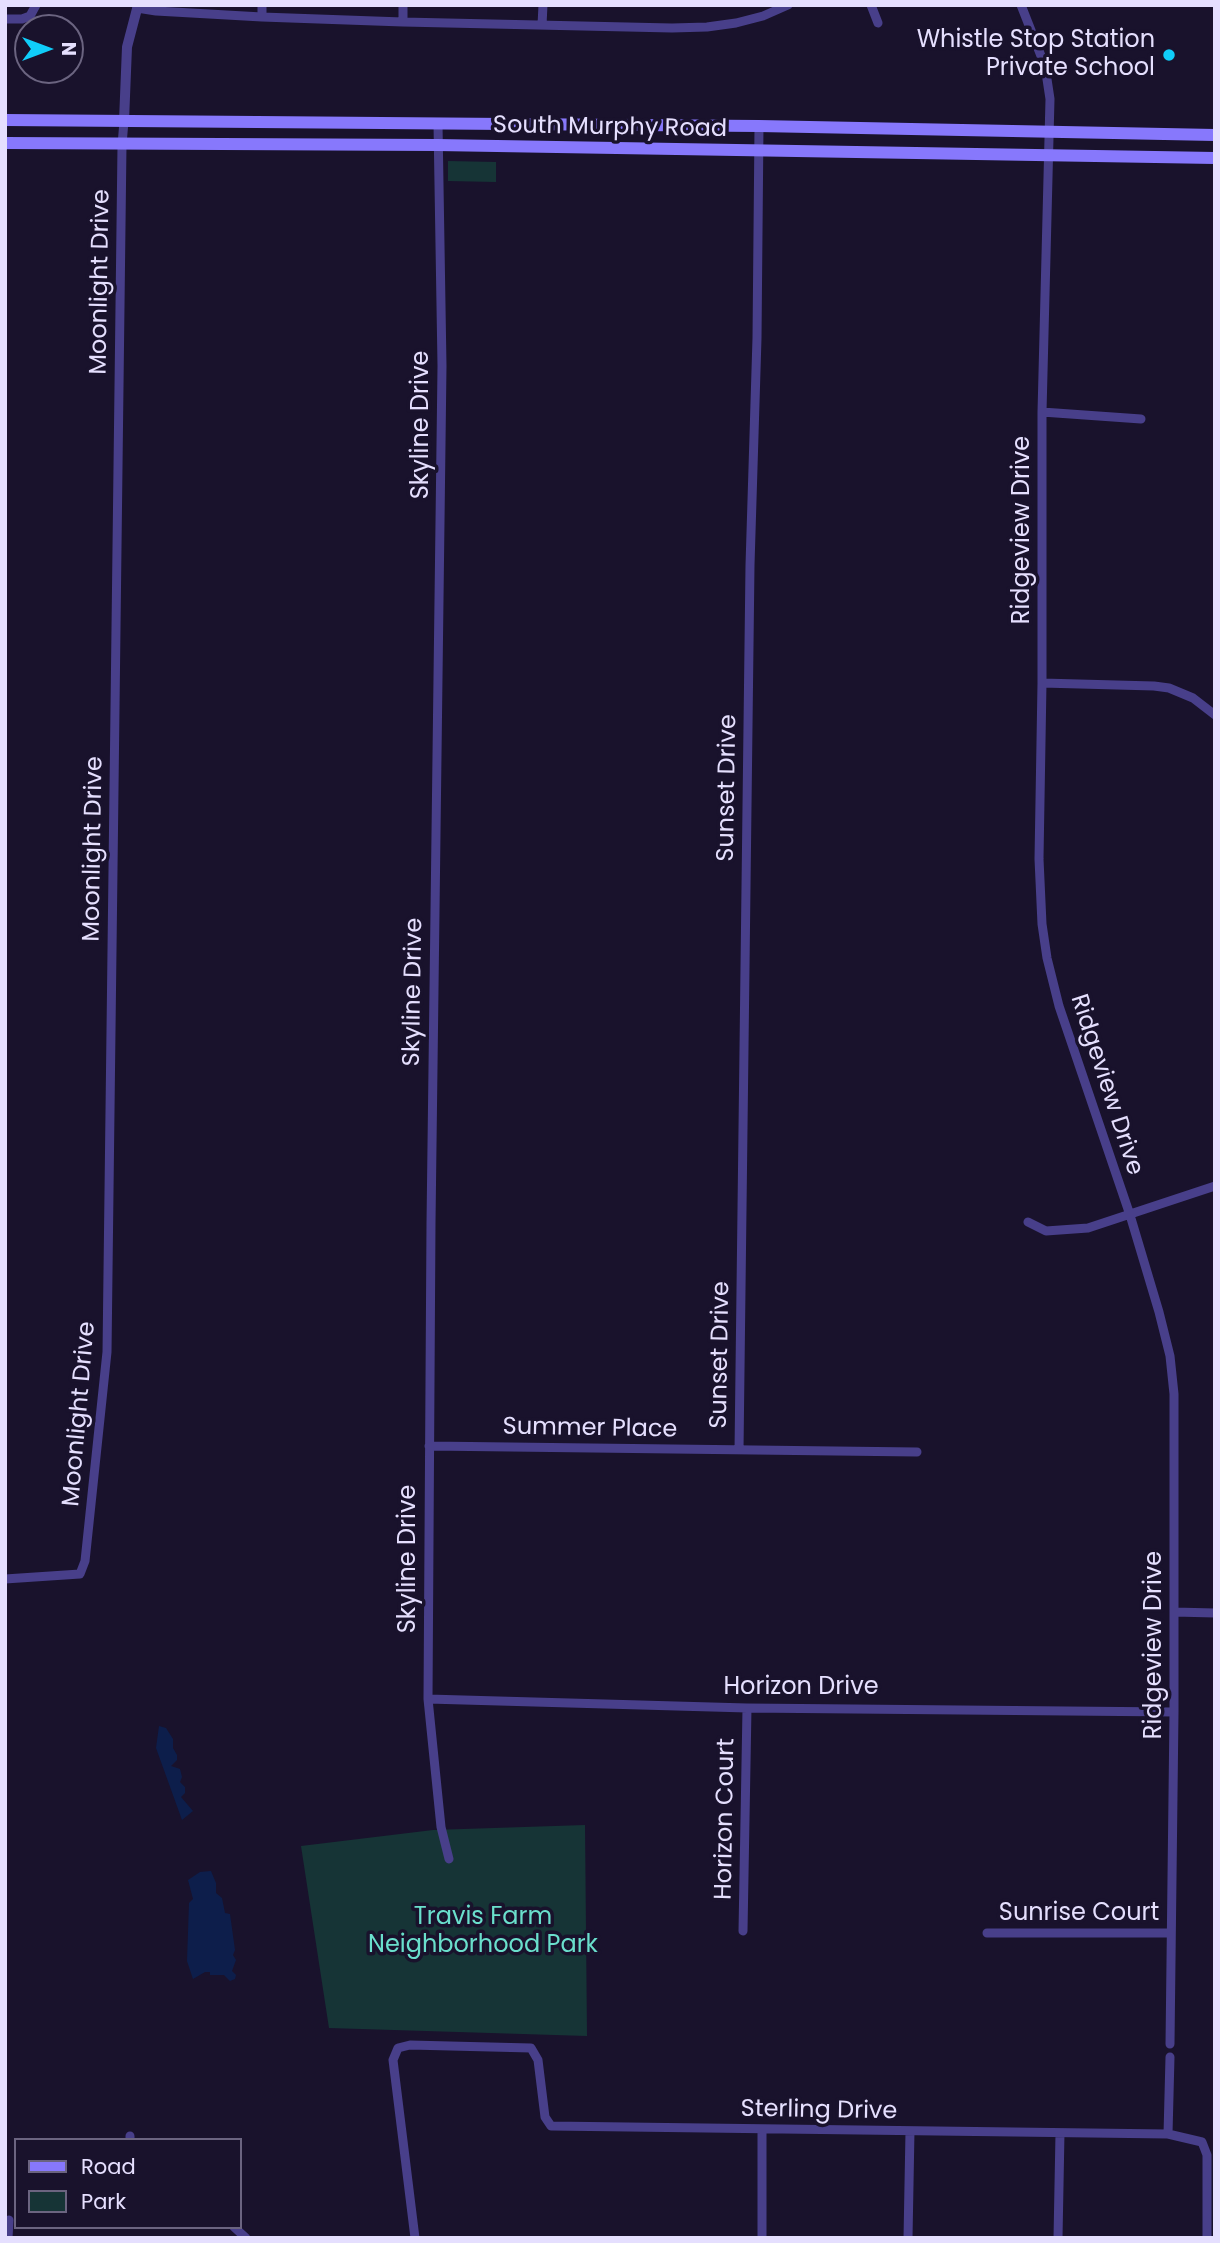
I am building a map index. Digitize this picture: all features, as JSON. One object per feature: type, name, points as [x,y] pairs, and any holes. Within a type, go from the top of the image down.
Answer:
[{"type":"main road","name":"South Murphy Road","points":[[5,120],[759,126],[1215,135]]},
{"type":"main road","name":"South Murphy Road","points":[[5,144],[438,145],[1215,158]]},
{"type":"street","points":[[5,19],[30,16],[36,5]]},
{"type":"street","points":[[262,5],[262,17]]},
{"type":"street","points":[[403,5],[403,22]]},
{"type":"street","points":[[542,25],[543,5]]},
{"type":"street","points":[[124,121],[127,47],[137,6],[156,11],[262,17],[634,28],[706,27],[763,16],[788,5]]},
{"type":"street","points":[[872,5],[877,23]]},
{"type":"street","name":"Ridgeview Drive","points":[[1021,5],[1045,66],[1050,99],[1042,412],[1042,683],[1038,859],[1042,923],[1047,958],[1059,1006],[1159,1312],[1172,1375],[1176,1422],[1170,2044]]},
{"type":"street","name":"Moonlight Drive","points":[[5,1579],[80,1574],[85,1561],[107,1352],[124,121]]},
{"type":"street","name":"Skyline Drive","points":[[438,124],[442,377],[428,1715],[440,1827],[449,1858]]},
{"type":"street","name":"Sunset Drive","points":[[739,1450],[750,565],[757,338],[759,126]]},
{"type":"street","points":[[1042,412],[1141,419]]},
{"type":"street","points":[[1042,683],[1169,688],[1193,698],[1215,715]]},
{"type":"street","points":[[1028,1222],[1046,1231],[1056,1232],[1088,1228],[1215,1186]]},
{"type":"street","name":"Summer Place","points":[[429,1446],[917,1452]]},
{"type":"street","points":[[1174,1612],[1215,1613]]},
{"type":"street","name":"Horizon Drive","points":[[428,1699],[747,1708],[1174,1712]]},
{"type":"street","name":"Horizon Court","points":[[743,1931],[747,1708]]},
{"type":"street","name":"Sunrise Court","points":[[987,1933],[1171,1933]]},
{"type":"street","name":"Sterling Drive","points":[[415,2238],[393,2060],[398,2048],[410,2045],[531,2048],[538,2060],[545,2117],[551,2126],[1168,2134],[1202,2141],[1207,2155],[1207,2238]]},
{"type":"street","points":[[1168,2134],[1170,2057]]},
{"type":"street","points":[[762,2130],[762,2238]]},
{"type":"street","points":[[908,2238],[910,2132]]},
{"type":"street","points":[[1058,2238],[1060,2133]]},
{"type":"street","points":[[8,2238],[10,2220]]},
{"type":"green space","points":[[448,161],[496,162],[496,182],[448,181]]},
{"type":"green space","name":"Travis Farm Neighborhood Park","points":[[585,1825],[587,2036],[329,2028],[301,1846],[433,1830]]},
{"type":"water","points":[[159,1726],[166,1728],[173,1739],[177,1760],[171,1766],[180,1769],[180,1782],[185,1787],[185,1793],[181,1797],[193,1811],[182,1820],[156,1748]]},
{"type":"water","points":[[211,1871],[216,1883],[216,1893],[222,1898],[225,1913],[230,1914],[235,1950],[233,1955],[236,1960],[232,1971],[236,1975],[235,1979],[230,1981],[224,1975],[210,1975],[210,1972],[193,1979],[187,1961],[189,1903],[193,1899],[188,1880],[200,1872]]},
{"type":"place","name":"Whistle Stop Station Private School","points":[[1169,55]]}]
